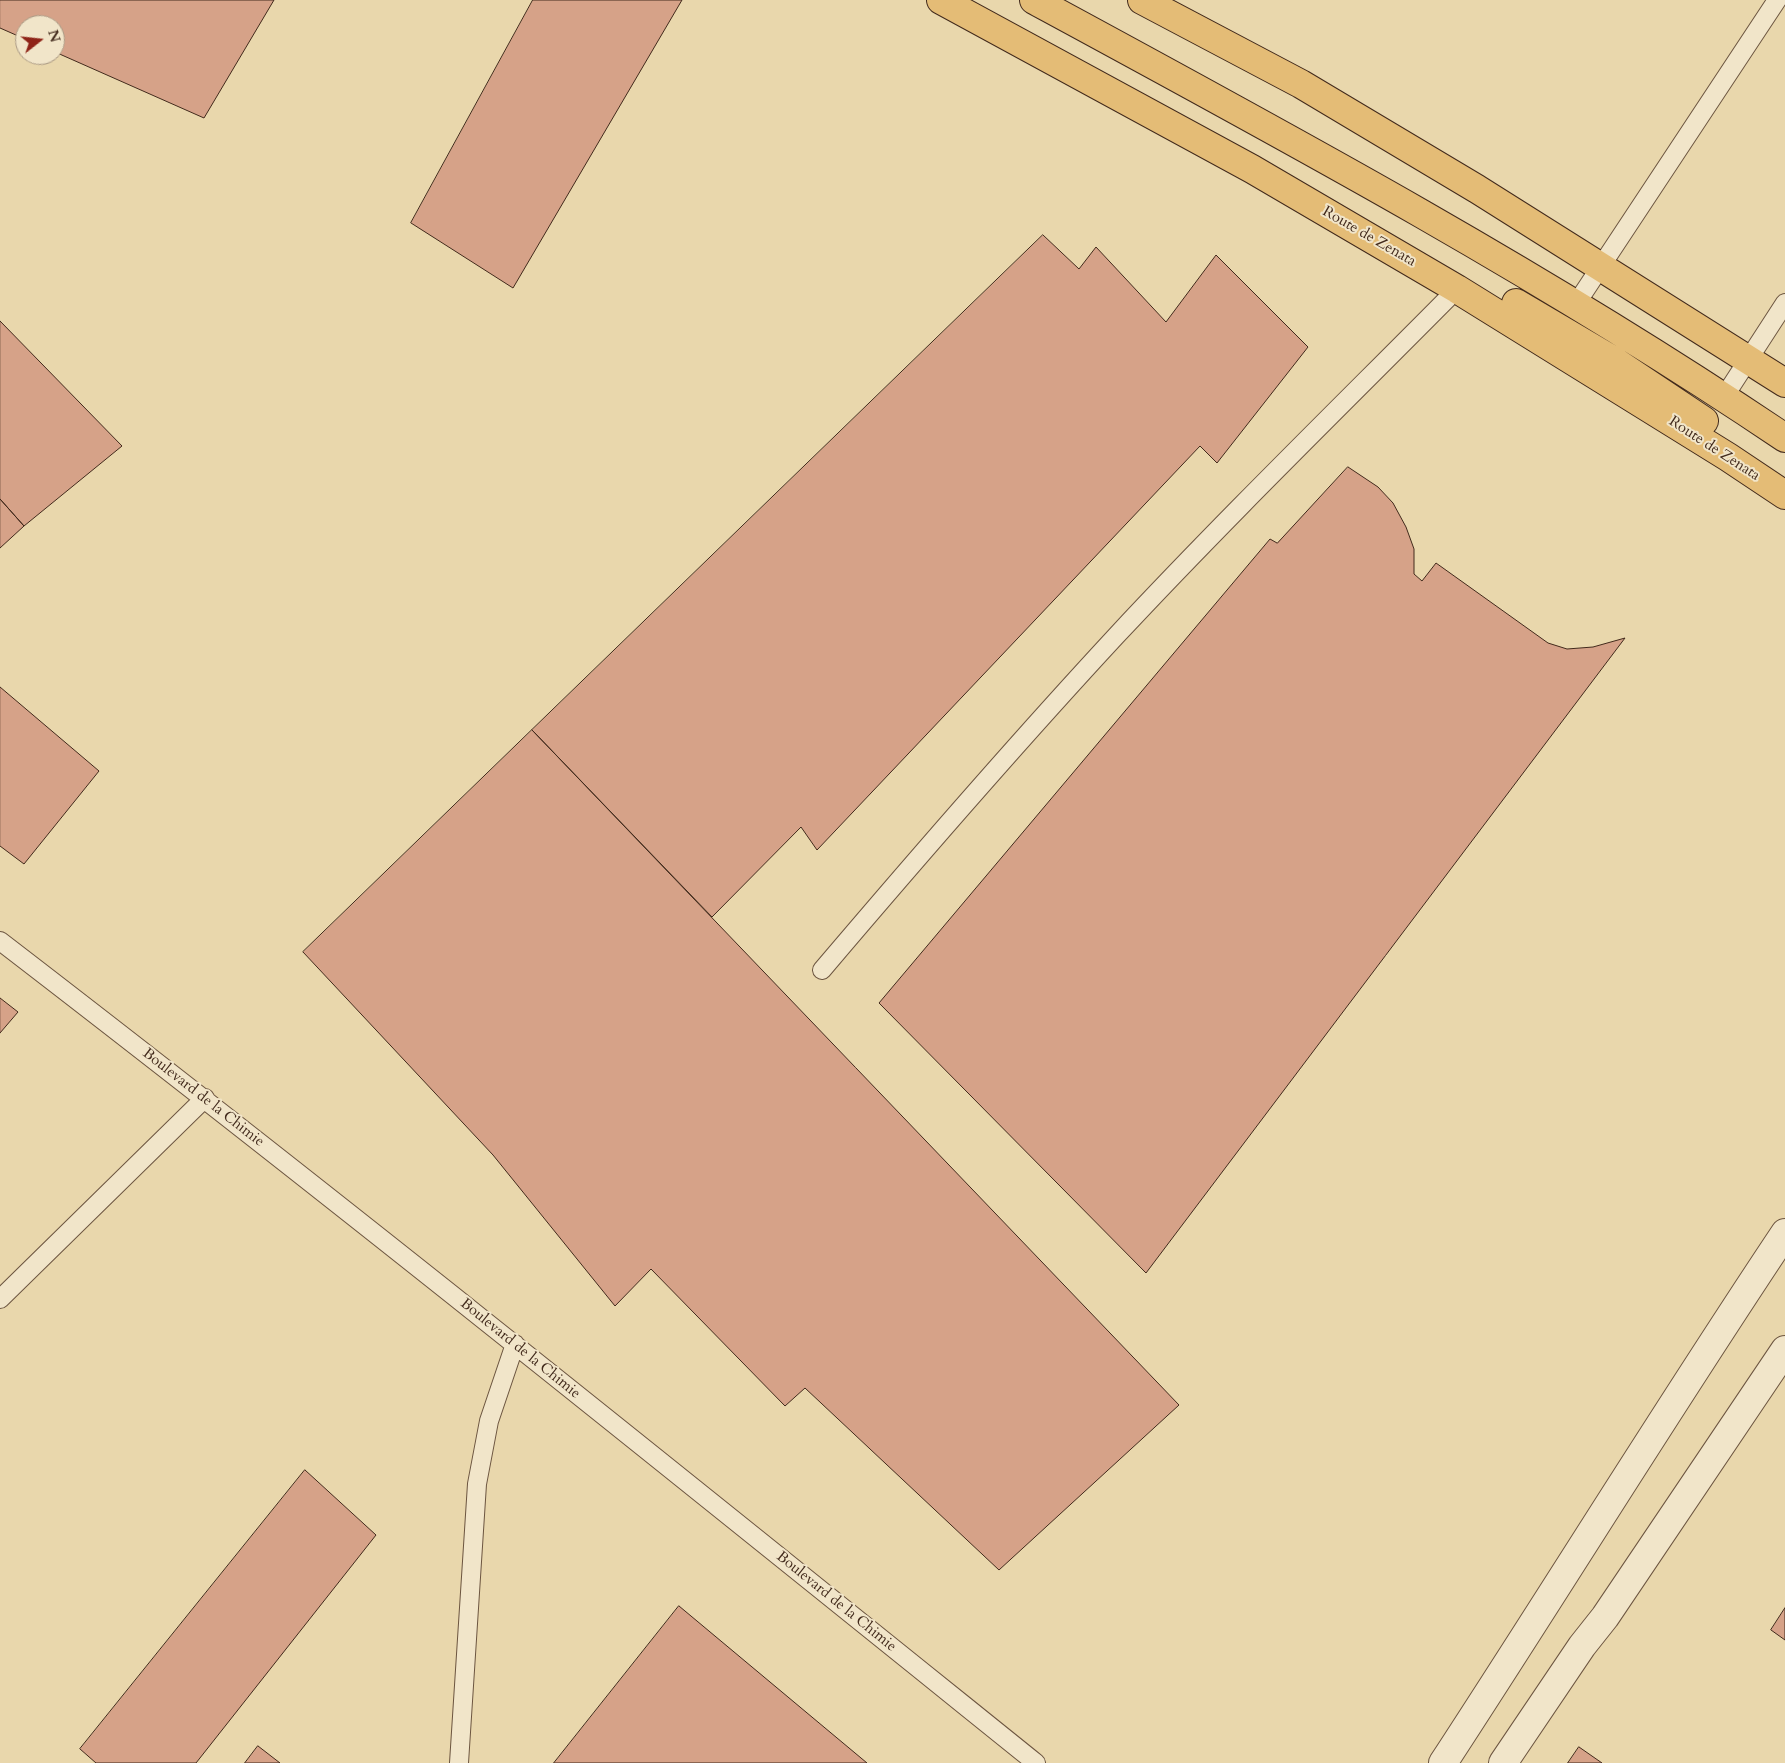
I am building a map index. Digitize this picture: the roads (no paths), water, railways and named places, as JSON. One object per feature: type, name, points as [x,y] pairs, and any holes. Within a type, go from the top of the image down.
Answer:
[{"type":"main road","name":"Route de Zenata","points":[[940,0],[1252,169],[1457,289],[1728,457],[1785,495]]},
{"type":"main road","name":"Route de Zenata","points":[[973,0],[1260,155],[1611,359],[1785,474]]},
{"type":"main road","points":[[1034,0],[1274,130],[1576,304],[1724,397],[1785,438]]},
{"type":"main road","points":[[1142,0],[1301,84],[1477,189],[1785,383]]},
{"type":"street","points":[[1443,1763],[1534,1624],[1586,1538],[1785,1233]]},
{"type":"street","points":[[1503,1763],[1582,1646],[1605,1617],[1785,1350]]},
{"type":"lane","points":[[1576,304],[1777,0]]},
{"type":"lane","points":[[822,970],[984,783],[1123,629],[1219,528],[1457,289]]},
{"type":"lane","points":[[1724,397],[1785,303]]},
{"type":"lane","name":"Boulevard de la Chimie","points":[[0,941],[205,1098],[515,1344],[1036,1763]]},
{"type":"lane","points":[[0,1299],[205,1098]]},
{"type":"lane","points":[[460,1763],[477,1484],[489,1421],[515,1344]]}]
